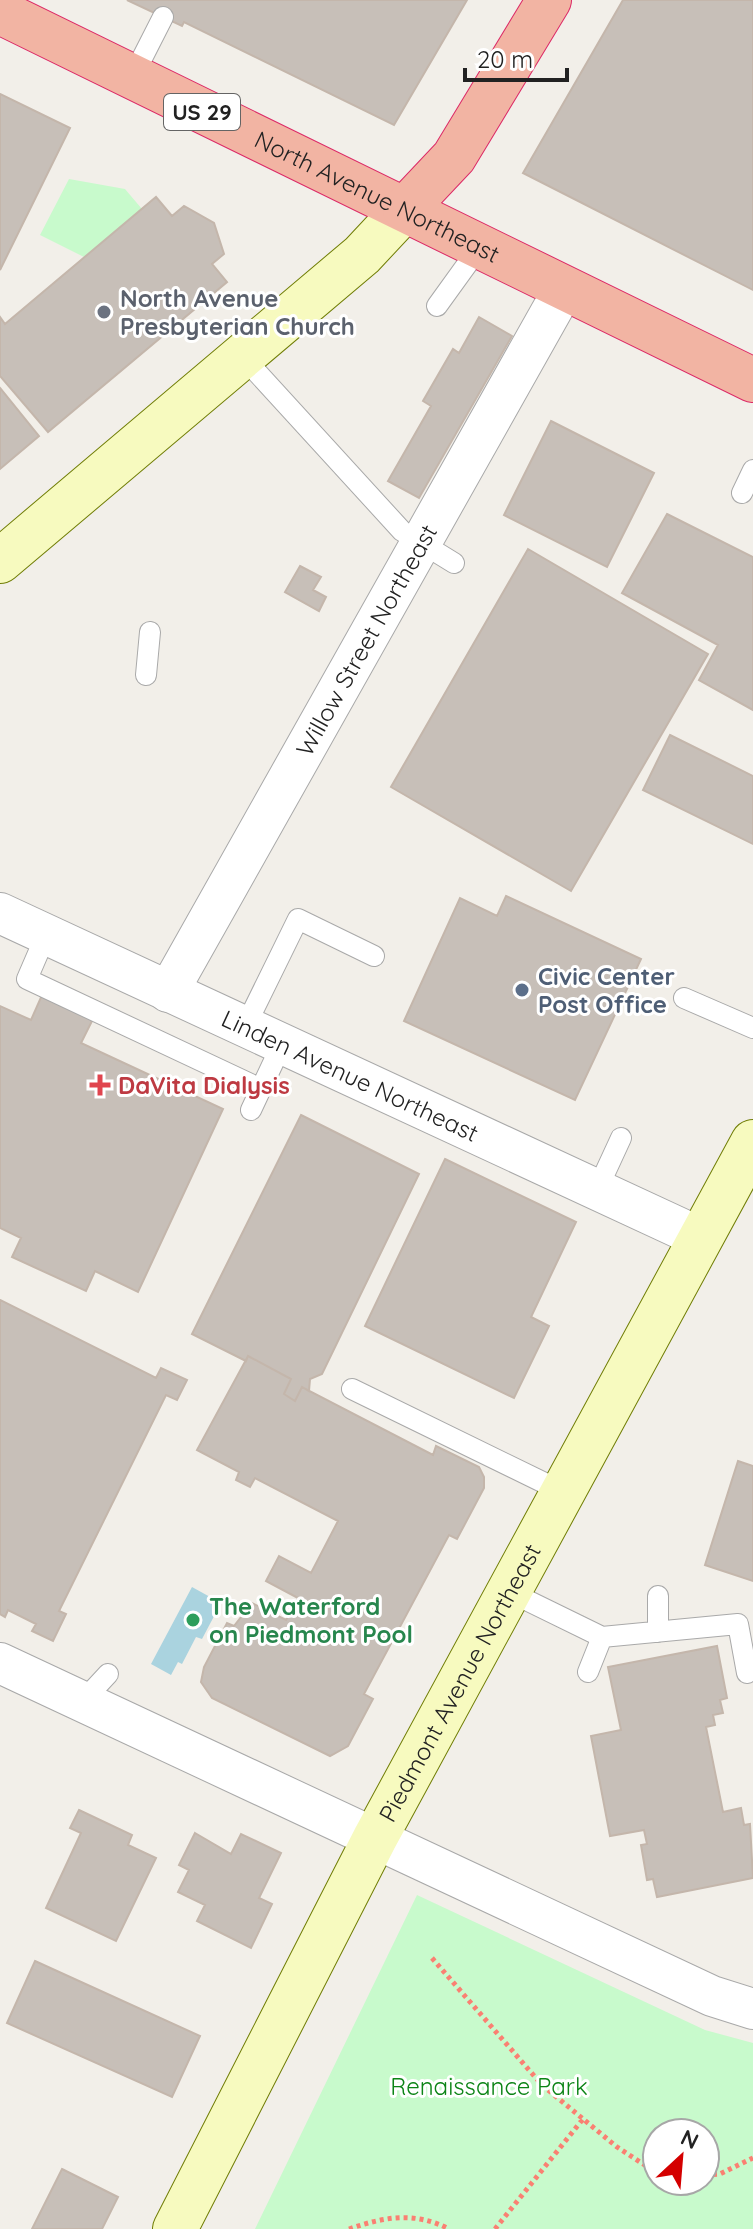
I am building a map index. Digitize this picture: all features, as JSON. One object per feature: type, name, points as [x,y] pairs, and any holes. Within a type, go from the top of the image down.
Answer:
[{"type":"highway","points":[[405,209],[454,157],[549,0]]},
{"type":"highway","name":"North Avenue Northeast","points":[[0,12],[753,380]]},
{"type":"main road","points":[[0,561],[362,255],[405,209]]},
{"type":"main road","name":"Piedmont Avenue Northeast","points":[[175,2229],[375,1838],[701,1238],[749,1157]]},
{"type":"street","name":"Willow Street Northeast","points":[[168,992],[290,760],[343,699],[437,553],[565,287]]},
{"type":"street","name":"Linden Avenue Northeast","points":[[0,913],[701,1238]]},
{"type":"street","points":[[0,1663],[95,1688],[375,1838],[712,1996],[753,2009]]},
{"type":"lane","points":[[132,78],[163,17]]},
{"type":"lane","points":[[437,306],[481,245]]},
{"type":"lane","points":[[242,356],[402,531],[437,553]]},
{"type":"lane","points":[[742,493],[753,470]]},
{"type":"lane","points":[[146,675],[150,632]]},
{"type":"lane","points":[[245,1027],[298,919],[374,956]]},
{"type":"lane","points":[[46,935],[27,979],[261,1089]]},
{"type":"lane","points":[[684,998],[753,1028]]},
{"type":"lane","points":[[251,1110],[282,1044]]},
{"type":"lane","points":[[597,1190],[621,1138]]},
{"type":"lane","points":[[352,1389],[565,1493]]},
{"type":"lane","points":[[510,1592],[602,1637],[738,1624],[747,1673]]},
{"type":"lane","points":[[658,1596],[658,1632]]},
{"type":"lane","points":[[588,1672],[602,1637]]},
{"type":"path","points":[[432,1958],[542,2085],[641,2161]]},
{"type":"path","points":[[495,2229],[583,2119]]},
{"type":"path","points":[[721,2174],[753,2158]]},
{"type":"path","points":[[349,2229],[388,2216],[436,2222],[449,2229]]},
{"type":"green space","points":[[69,179],[125,189],[142,209],[84,257],[40,235]]},
{"type":"green space","name":"Renaissance Park","points":[[417,1895],[705,2030],[753,2043],[753,2229],[255,2229]]},
{"type":"water","name":"The Waterford on Piedmont Pool","points":[[192,1587],[221,1603],[202,1639],[196,1637],[182,1664],[178,1662],[171,1675],[151,1664]]},
{"type":"building","points":[[127,0],[467,0],[394,125],[184,22],[182,26]]},
{"type":"building","points":[[623,0],[753,0],[753,290],[523,173]]},
{"type":"building","points":[[0,94],[70,128],[0,270]]},
{"type":"building","name":"North Avenue Presbyterian Church","points":[[156,197],[172,216],[184,206],[214,223],[224,254],[212,264],[227,282],[48,432],[0,376],[0,317],[5,324]]},
{"type":"building","points":[[479,317],[512,336],[419,498],[388,481],[431,406],[423,401],[453,349],[459,353]]},
{"type":"building","points":[[0,388],[39,436],[0,469]]},
{"type":"building","points":[[551,421],[654,473],[607,567],[504,515]]},
{"type":"building","points":[[667,514],[753,557],[753,710],[699,680],[718,645],[622,593]]},
{"type":"building","points":[[528,549],[708,654],[571,891],[391,787]]},
{"type":"building","points":[[300,566],[321,577],[313,590],[326,597],[319,611],[285,592]]},
{"type":"building","points":[[670,735],[753,776],[753,844],[643,790]]},
{"type":"building","name":"Civic Center Post Office","points":[[506,896],[641,959],[575,1100],[404,1021],[460,898],[497,916]]},
{"type":"building","points":[[42,995],[93,1019],[81,1043],[223,1109],[138,1292],[95,1271],[86,1291],[12,1257],[21,1238],[0,1228],[0,1006],[31,1020]]},
{"type":"building","points":[[301,1115],[419,1174],[322,1374],[310,1379],[309,1391],[302,1387],[295,1401],[284,1394],[291,1379],[248,1356],[246,1361],[192,1334]]},
{"type":"building","points":[[445,1159],[576,1222],[531,1317],[549,1326],[514,1398],[365,1326]]},
{"type":"building","points":[[0,1300],[156,1378],[161,1368],[187,1380],[177,1400],[166,1395],[59,1611],[66,1614],[53,1641],[32,1631],[36,1624],[8,1610],[5,1617],[0,1614]]},
{"type":"building","points":[[248,1356],[291,1379],[284,1394],[295,1401],[302,1387],[433,1455],[436,1446],[479,1467],[484,1477],[484,1488],[457,1539],[449,1535],[364,1694],[373,1699],[348,1746],[330,1756],[212,1698],[201,1682],[204,1667],[227,1623],[234,1626],[252,1603],[286,1620],[298,1598],[266,1581],[279,1556],[311,1573],[338,1521],[255,1478],[250,1487],[236,1480],[239,1472],[197,1450]]},
{"type":"building","points":[[738,1461],[753,1466],[753,1581],[705,1565]]},
{"type":"building","points":[[717,1646],[727,1698],[720,1700],[723,1713],[713,1715],[715,1725],[706,1727],[723,1812],[741,1808],[744,1825],[750,1824],[753,1878],[657,1897],[653,1879],[647,1880],[641,1845],[647,1844],[644,1830],[610,1836],[591,1736],[621,1730],[608,1667]]},
{"type":"building","points":[[79,1810],[132,1835],[128,1845],[156,1858],[116,1941],[46,1908],[81,1833],[70,1828]]},
{"type":"building","points":[[195,1833],[231,1854],[241,1834],[281,1853],[259,1898],[272,1904],[251,1948],[197,1921],[205,1905],[178,1892],[189,1870],[179,1865]]},
{"type":"building","points":[[35,1961],[200,2036],[172,2097],[7,2023]]},
{"type":"building","points":[[62,2169],[118,2197],[102,2229],[32,2229]]},
{"type":"place","name":"North Avenue Presbyterian Church","points":[[104,312]]},
{"type":"place","name":"Civic Center Post Office","points":[[522,990]]},
{"type":"place","name":"DaVita Dialysis","points":[[100,1085]]},
{"type":"place","name":"The Waterford on Piedmont Pool","points":[[193,1620]]}]
